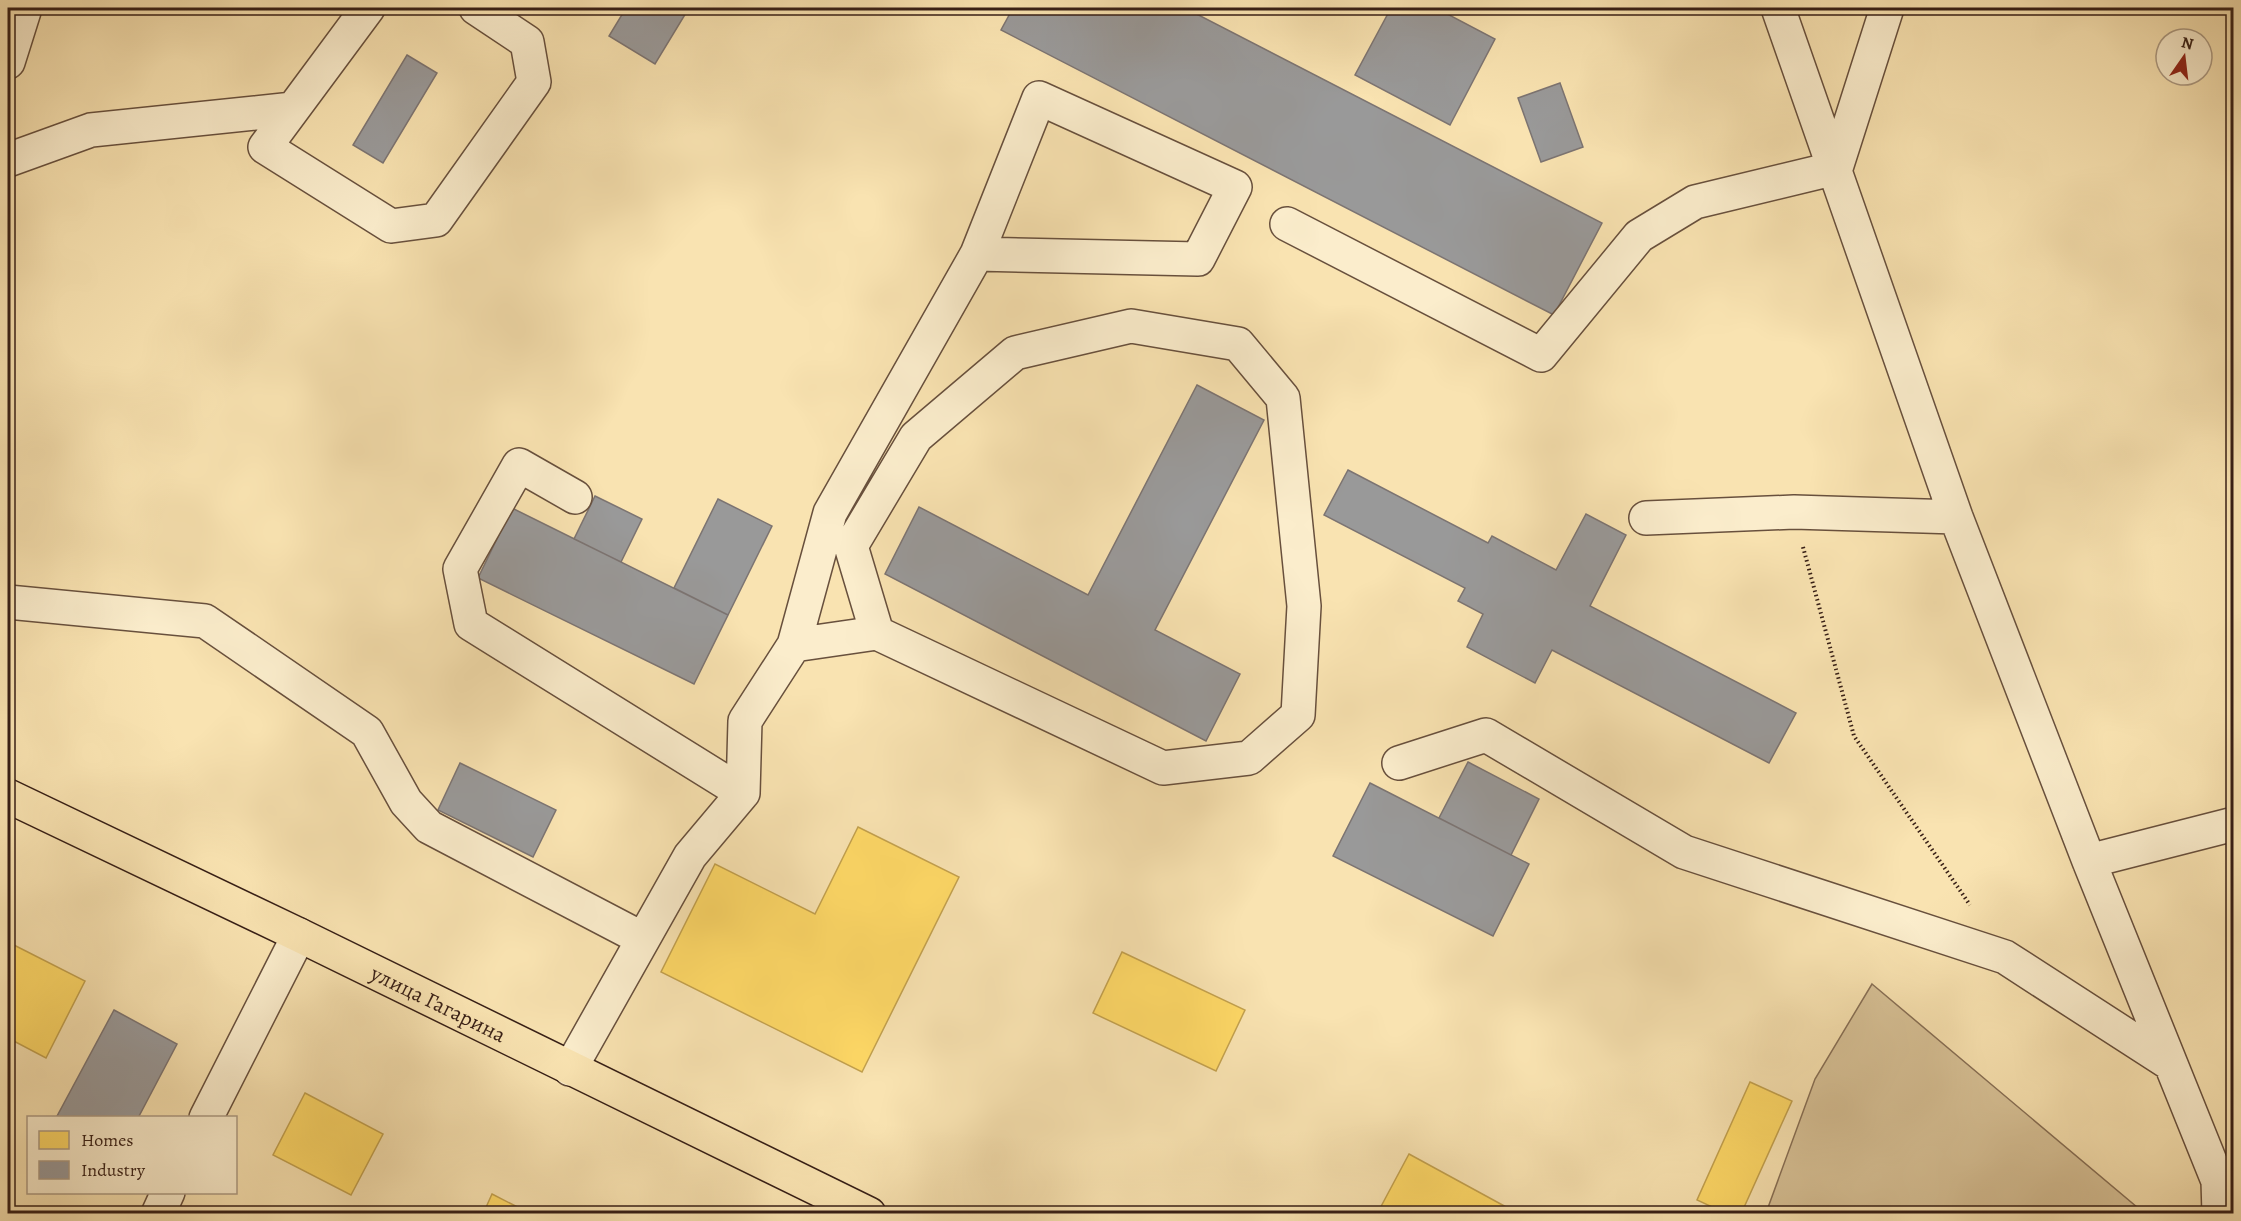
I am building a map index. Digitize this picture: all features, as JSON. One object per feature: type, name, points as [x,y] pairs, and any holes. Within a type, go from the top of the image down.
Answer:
[{"type":"main road","name":"улица Гагарина","points":[[8,796],[299,935],[868,1214]]},
{"type":"street","points":[[8,62],[25,8]]},
{"type":"street","points":[[368,8],[265,147],[391,226],[436,220],[534,82],[527,42],[476,8]]},
{"type":"street","points":[[1778,8],[1836,168],[1956,517],[2088,861],[2218,1181],[2219,1214]]},
{"type":"street","points":[[1836,168],[1887,8]]},
{"type":"street","points":[[570,1069],[690,856],[743,793],[745,721],[794,645],[830,513],[977,254],[1039,98],[1235,187],[1198,259],[977,254]]},
{"type":"street","points":[[8,160],[91,130],[293,110]]},
{"type":"street","points":[[1287,224],[1541,356],[1639,236],[1695,201],[1836,168]]},
{"type":"street","points":[[794,645],[877,633],[1163,768],[1249,758],[1298,715],[1304,606],[1283,398],[1238,344],[1131,326],[1015,353],[916,437],[851,546],[877,633]]},
{"type":"street","points":[[575,497],[519,465],[460,569],[471,624],[743,793]]},
{"type":"street","points":[[1646,518],[1794,512],[1956,517]]},
{"type":"street","points":[[8,603],[205,621],[367,732],[406,802],[429,827],[643,939]]},
{"type":"street","points":[[1399,763],[1486,735],[1684,852],[2005,957],[2169,1063]]},
{"type":"street","points":[[2088,861],[2234,824]]},
{"type":"street","points":[[207,1116],[299,935]]},
{"type":"street","points":[[158,1214],[167,1194]]},
{"type":"path","points":[[1794,512],[1854,736],[1972,909]]},
{"type":"shaded area","points":[[1872,984],[2144,1213],[1766,1213],[1815,1079]]},
{"type":"building: Homes","points":[[858,827],[959,877],[862,1072],[661,972],[715,864],[815,914]]},
{"type":"building: Homes","points":[[8,942],[85,981],[46,1058],[8,1038]]},
{"type":"building: Homes","points":[[1122,952],[1245,1010],[1216,1071],[1093,1013]]},
{"type":"building: Homes","points":[[1750,1082],[1792,1101],[1741,1214],[1727,1214],[1697,1200]]},
{"type":"building: Homes","points":[[305,1093],[383,1134],[351,1195],[273,1155]]},
{"type":"building: Homes","points":[[1409,1154],[1519,1214],[1377,1214]]},
{"type":"building: Homes","points":[[492,1194],[531,1214],[483,1214]]},
{"type":"building: Industry","points":[[626,8],[689,8],[655,64],[609,36]]},
{"type":"building: Industry","points":[[1013,8],[1185,8],[1602,223],[1554,315],[1001,30]]},
{"type":"building: Industry","points":[[1391,8],[1436,8],[1495,39],[1450,125],[1355,75]]},
{"type":"building: Industry","points":[[407,55],[437,73],[383,163],[353,145]]},
{"type":"building: Industry","points":[[1560,83],[1583,147],[1541,162],[1518,98]]},
{"type":"building: Industry","points":[[1197,385],[1264,420],[1155,630],[1240,674],[1206,741],[885,574],[919,507],[1088,595]]},
{"type":"building: Industry","points":[[1348,470],[1488,543],[1492,536],[1556,570],[1586,514],[1626,535],[1590,606],[1796,713],[1769,763],[1552,650],[1535,683],[1467,647],[1483,614],[1458,601],[1465,588],[1324,515]]},
{"type":"building: Industry","points":[[595,496],[642,519],[621,562],[574,539]]},
{"type":"building: Industry","points":[[718,499],[772,526],[728,615],[674,588]]},
{"type":"building: Industry","points":[[512,508],[728,615],[694,684],[478,578]]},
{"type":"building: Industry","points":[[1468,762],[1539,799],[1511,855],[1439,818]]},
{"type":"building: Industry","points":[[460,763],[556,810],[533,857],[438,810]]},
{"type":"building: Industry","points":[[1370,783],[1529,864],[1493,936],[1333,856]]},
{"type":"building: Industry","points":[[114,1010],[177,1044],[139,1116],[57,1116]]}]
